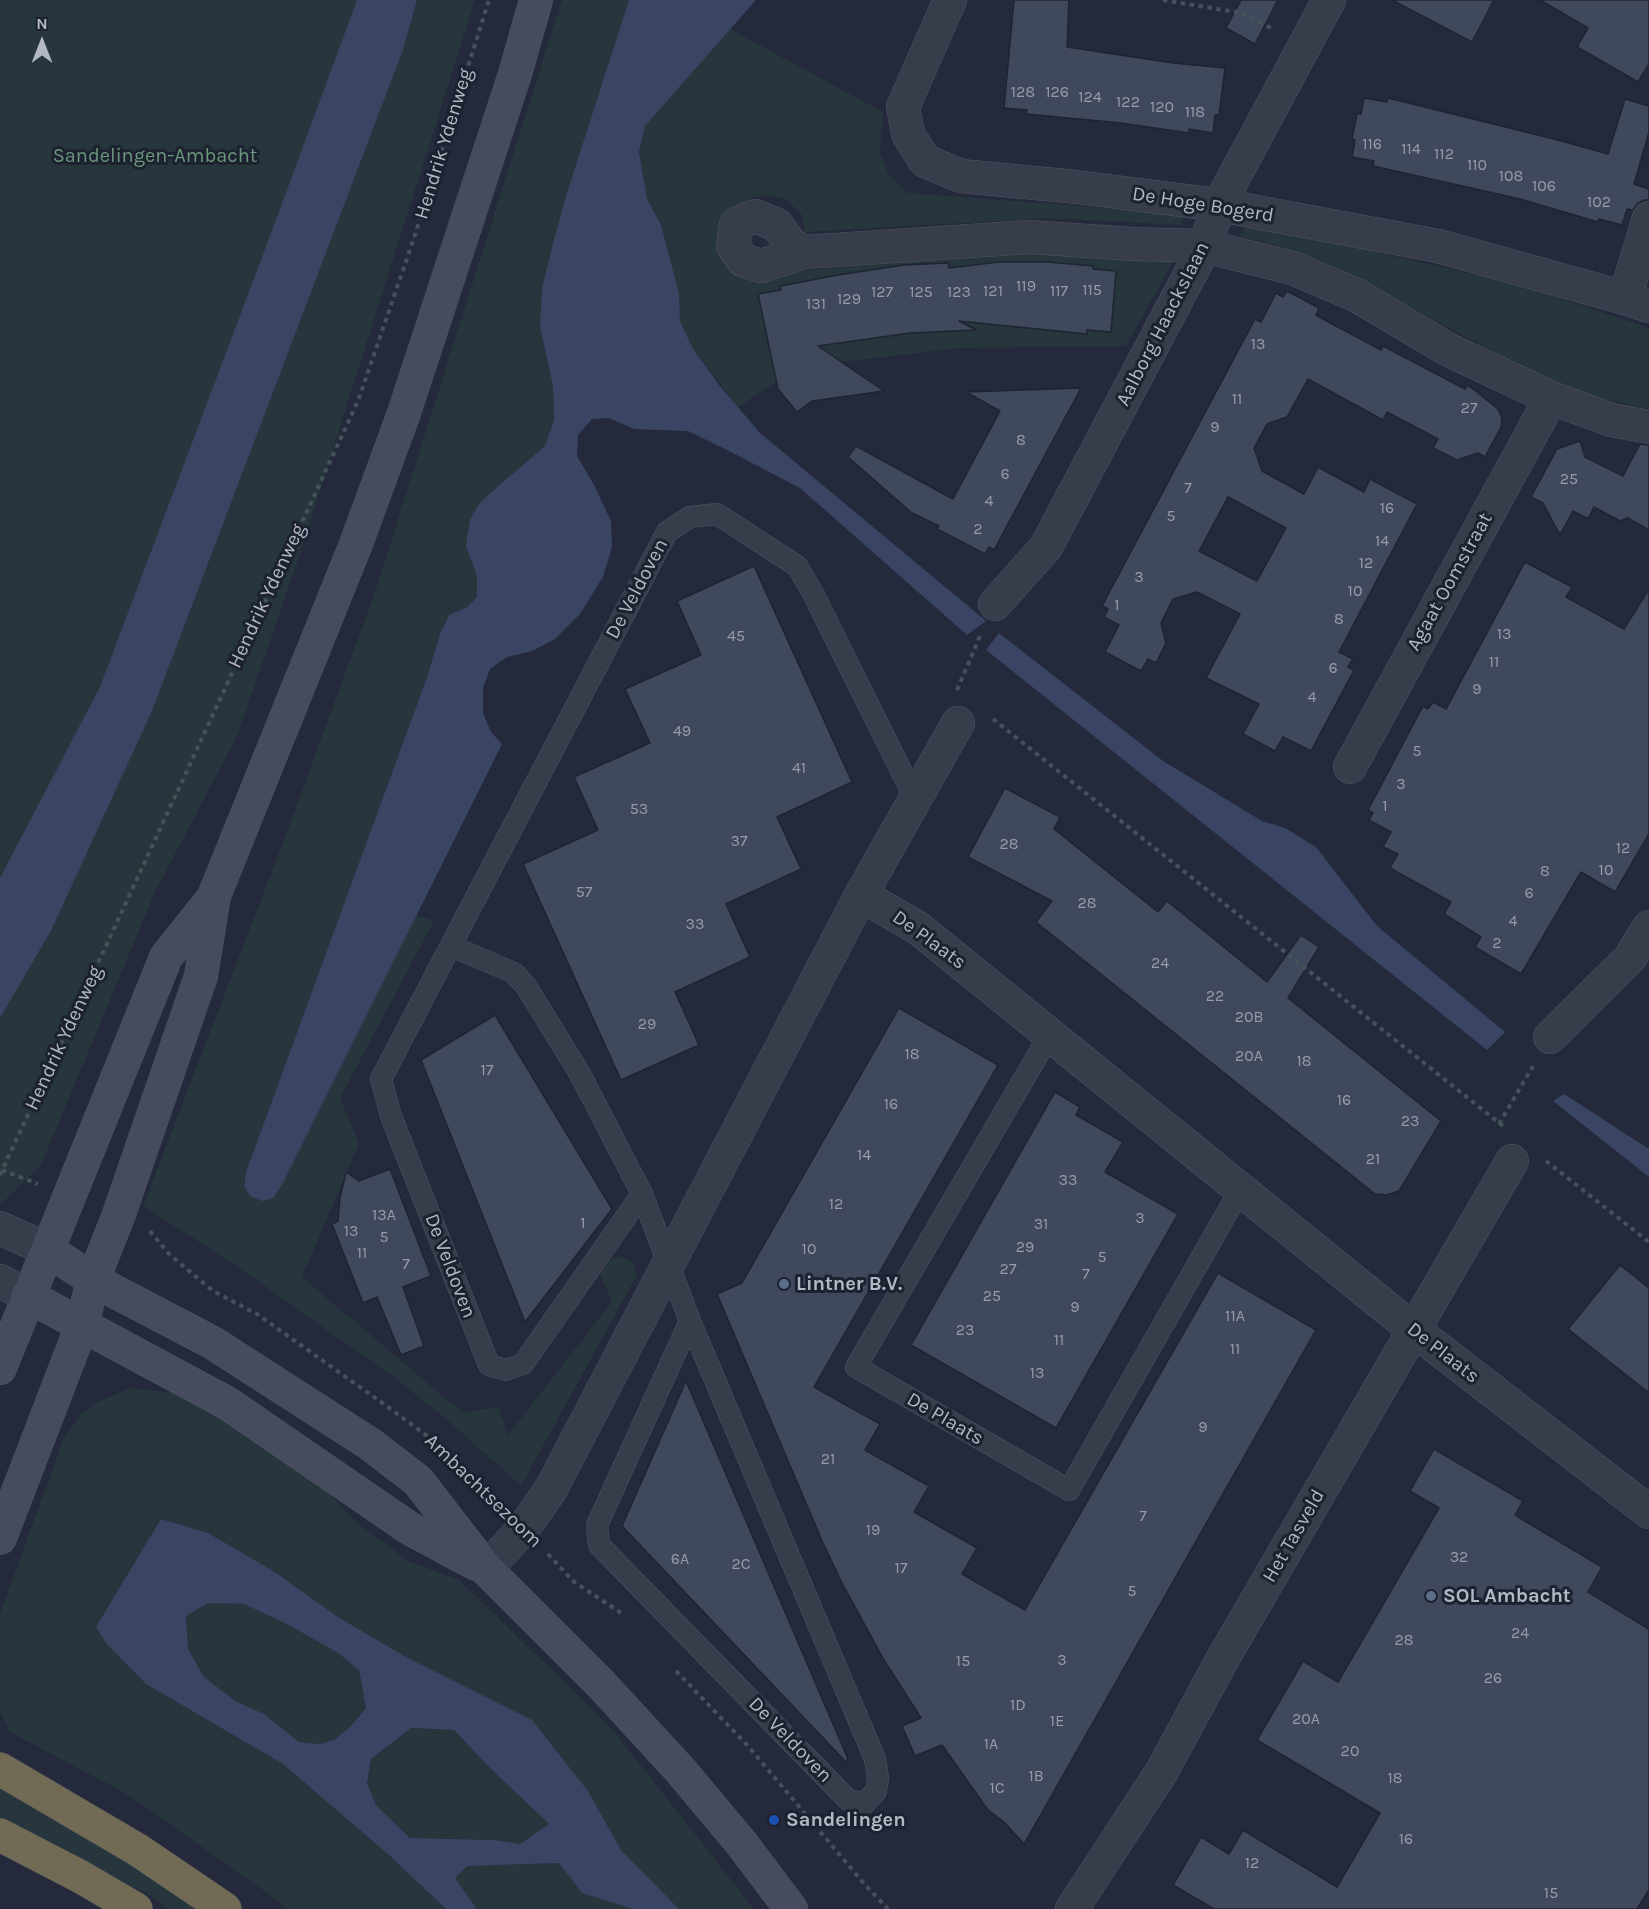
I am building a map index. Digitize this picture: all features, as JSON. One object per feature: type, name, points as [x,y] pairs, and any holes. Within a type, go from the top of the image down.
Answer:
[{"type":"highway","points":[[0,1769],[138,1850],[225,1909]]},
{"type":"highway","points":[[0,1835],[81,1876],[136,1909]]},
{"type":"main road","points":[[0,1538],[82,1325],[93,1280],[118,1217],[201,976],[214,896],[356,544],[404,413],[515,74],[536,0]]},
{"type":"main road","points":[[0,1368],[166,957],[214,896]]},
{"type":"main road","name":"Ambachtsezoom","points":[[48,1250],[93,1280],[213,1342],[370,1444],[418,1481],[486,1569],[647,1732],[742,1844],[791,1909]]},
{"type":"main road","name":"Ambachtsezoom","points":[[28,1296],[227,1403],[409,1527],[486,1569]]},
{"type":"street","name":"De Hoge Bogerd","points":[[950,0],[903,107],[908,134],[925,161],[961,176],[1077,187],[1220,205],[1438,246],[1637,302]]},
{"type":"street","name":"Aalborg Haackslaan","points":[[995,604],[1046,547],[1205,246],[1220,205],[1329,0]]},
{"type":"street","points":[[1637,302],[1649,218]]},
{"type":"street","name":"De Hoge Bogerd","points":[[804,252],[1029,237],[1205,246],[1292,268],[1356,295],[1449,350],[1551,398],[1611,420],[1649,427]]},
{"type":"street","name":"Agaat Oomstraat","points":[[1350,767],[1551,398]]},
{"type":"street","points":[[486,1569],[524,1528],[551,1490],[861,895],[915,799],[961,709]]},
{"type":"street","name":"De Plaats","points":[[861,895],[918,928],[1414,1330],[1649,1512]]},
{"type":"street","points":[[1550,1037],[1640,964],[1649,927]]},
{"type":"street","name":"Het Tasveld","points":[[1072,1909],[1162,1772],[1222,1660],[1519,1148]]},
{"type":"street","points":[[0,1228],[48,1250]]},
{"type":"street","points":[[0,1281],[28,1296]]},
{"type":"lane","name":"De Veldoven","points":[[642,1194],[523,1364],[506,1370],[489,1365],[391,1116],[381,1079],[667,532],[690,517],[717,514],[796,566],[814,595],[915,799]]},
{"type":"lane","name":"De Veldoven","points":[[451,946],[514,973],[526,986],[580,1074],[642,1194],[690,1321],[875,1759],[878,1778],[876,1791],[865,1803],[848,1800],[599,1545],[597,1525],[690,1321]]},
{"type":"lane","name":"De Plaats","points":[[1050,1034],[856,1367],[1070,1490],[1240,1190]]},
{"type":"path","name":"Hendrik Ydenweg","points":[[1,1172],[358,400],[412,244],[489,0]]},
{"type":"path","points":[[1163,0],[1242,13],[1305,45]]},
{"type":"path","points":[[961,709],[956,689],[969,661]]},
{"type":"path","points":[[990,716],[1500,1124],[1519,1148],[1649,1242]]},
{"type":"path","points":[[1500,1124],[1550,1037]]},
{"type":"path","points":[[1,1172],[69,1198]]},
{"type":"path","name":"Ambachtsezoom","points":[[118,1217],[149,1230],[169,1254],[213,1291],[257,1314],[441,1446],[524,1528],[573,1581],[624,1615]]},
{"type":"path","points":[[672,1666],[748,1746],[888,1909]]},
{"type":"green space","name":"Sandelingen-Ambacht","points":[[0,0],[377,0],[26,974],[51,931],[152,711],[403,50],[417,0],[475,0],[297,563],[237,736],[155,892],[41,1165],[0,1205]]},
{"type":"green space","points":[[562,0],[629,0],[553,243],[540,327],[553,386],[554,420],[545,446],[479,504],[466,546],[477,576],[477,597],[467,607],[449,615],[440,634],[427,677],[246,1172],[244,1186],[282,1185],[416,915],[434,921],[340,1098],[359,1144],[302,1277],[463,1413],[498,1407],[508,1435],[612,1302],[600,1274],[610,1260],[622,1256],[633,1263],[637,1275],[521,1486],[451,1423],[389,1373],[238,1267],[143,1206],[289,827],[376,589]]},
{"type":"green space","points":[[730,29],[883,112],[880,152],[889,176],[908,193],[1186,214],[1181,225],[1050,218],[805,232],[802,215],[787,200],[768,195],[750,198],[729,213],[720,239],[799,271],[948,257],[1017,254],[1078,253],[1175,258],[1126,346],[959,348],[842,362],[800,373],[771,385],[738,407],[693,349],[680,321],[679,293],[661,225],[647,199],[639,152],[645,126]]},
{"type":"green space","points":[[1248,223],[1521,285],[1649,328],[1649,409],[1584,394],[1533,373],[1362,281],[1318,260],[1239,236]]},
{"type":"green space","points":[[130,1388],[185,1394],[304,1467],[357,1523],[410,1562],[459,1580],[613,1730],[754,1909],[679,1909],[621,1850],[588,1791],[532,1720],[406,1657],[338,1617],[275,1572],[208,1533],[161,1519],[146,1684],[283,1764],[389,1855],[446,1909],[287,1909],[127,1794],[10,1732],[0,1712],[0,1614],[64,1438],[82,1413],[98,1402]]},
{"type":"green space","points":[[208,1602],[244,1604],[287,1624],[338,1653],[359,1670],[366,1708],[350,1727],[334,1740],[320,1744],[299,1742],[264,1714],[237,1702],[204,1677],[188,1649],[186,1616]]},
{"type":"green space","points":[[411,1728],[454,1730],[549,1824],[521,1844],[494,1840],[411,1838],[376,1805],[367,1783],[371,1759]]},
{"type":"green space","points":[[0,1785],[203,1909],[169,1909],[151,1896],[0,1818]]},
{"type":"green space","points":[[559,1863],[582,1893],[633,1909],[477,1909],[455,1878],[466,1866]]},
{"type":"water","points":[[357,0],[417,0],[403,50],[152,711],[51,931],[0,1018],[0,878],[100,687]]},
{"type":"water","points":[[629,0],[756,0],[645,126],[639,152],[647,199],[661,225],[679,293],[680,321],[693,349],[720,386],[760,433],[986,621],[967,635],[800,488],[729,451],[688,431],[634,429],[609,418],[592,419],[578,435],[577,456],[611,521],[612,547],[603,577],[580,614],[555,639],[532,651],[507,657],[490,669],[483,688],[483,713],[491,732],[502,744],[282,1185],[273,1198],[262,1201],[250,1196],[244,1186],[246,1172],[427,677],[440,634],[449,615],[467,607],[477,597],[477,576],[466,546],[470,520],[479,504],[545,446],[554,420],[553,386],[540,327],[542,289],[567,193]]},
{"type":"water","points":[[999,633],[1163,761],[1262,821],[1285,828],[1316,847],[1377,926],[1505,1032],[1487,1050],[986,650]]},
{"type":"water","points":[[1564,1094],[1649,1149],[1649,1177],[1553,1101]]},
{"type":"water","points":[[161,1519],[208,1533],[275,1572],[338,1617],[406,1657],[532,1720],[588,1791],[621,1850],[679,1909],[633,1909],[582,1893],[559,1863],[467,1866],[455,1878],[477,1909],[446,1909],[389,1855],[283,1764],[146,1684],[107,1644],[96,1627]],"holes":[[[208,1603],[244,1604],[287,1624],[338,1653],[359,1670],[366,1708],[350,1727],[334,1740],[320,1744],[299,1742],[264,1714],[237,1702],[204,1677],[188,1649],[186,1616]],[[411,1728],[454,1730],[549,1824],[520,1844],[494,1840],[410,1838],[376,1805],[367,1783],[371,1759]]]},
{"type":"building","points":[[1014,0],[1069,0],[1067,47],[1173,63],[1225,68],[1219,115],[1215,115],[1213,133],[1189,129],[1189,133],[1121,123],[1026,114],[1027,110],[1004,108]]},
{"type":"building","points":[[1241,0],[1278,0],[1255,44],[1226,28]]},
{"type":"building","points":[[1392,0],[1494,0],[1472,42]]},
{"type":"building","points":[[1540,0],[1649,0],[1649,64],[1638,82],[1577,47],[1588,28]]},
{"type":"building","points":[[1364,98],[1387,102],[1388,98],[1608,154],[1625,99],[1649,106],[1649,132],[1634,184],[1649,189],[1649,200],[1637,204],[1633,210],[1627,209],[1622,225],[1599,219],[1598,222],[1520,199],[1373,166],[1374,161],[1352,157],[1355,140],[1352,139],[1357,114],[1361,114]]},
{"type":"building","points":[[999,262],[1048,262],[1093,266],[1093,269],[1116,271],[1111,332],[1087,330],[1087,334],[959,321],[976,330],[910,333],[818,346],[884,391],[812,401],[797,412],[778,389],[758,294],[781,290],[780,286],[904,265],[948,263],[949,268]]},
{"type":"building","points":[[1287,291],[1319,308],[1316,315],[1381,350],[1383,346],[1465,389],[1468,385],[1498,409],[1502,418],[1501,427],[1485,457],[1478,453],[1457,460],[1433,448],[1438,439],[1387,412],[1383,420],[1308,379],[1287,417],[1267,424],[1254,448],[1262,471],[1304,494],[1318,467],[1364,492],[1370,479],[1417,504],[1339,652],[1353,659],[1348,667],[1354,670],[1311,751],[1283,737],[1275,751],[1243,734],[1259,704],[1206,678],[1240,614],[1197,592],[1173,599],[1161,623],[1166,643],[1156,663],[1148,659],[1141,671],[1105,652],[1119,625],[1104,617],[1108,609],[1102,606],[1255,319],[1261,322],[1276,293],[1283,297]],"holes":[[[1228,497],[1286,528],[1257,581],[1199,551]]]},
{"type":"building","points":[[1081,388],[994,550],[989,547],[985,554],[937,529],[939,526],[912,513],[848,457],[856,446],[953,499],[1000,411],[966,392]]},
{"type":"building","points":[[1580,441],[1585,457],[1623,476],[1640,444],[1649,445],[1649,530],[1628,518],[1620,521],[1594,507],[1588,519],[1573,511],[1560,535],[1543,503],[1531,497],[1557,449]]},
{"type":"building","points":[[1525,562],[1572,587],[1566,597],[1624,629],[1649,589],[1649,834],[1615,892],[1581,872],[1521,974],[1475,947],[1481,937],[1444,914],[1451,902],[1390,868],[1398,854],[1383,847],[1391,832],[1369,820],[1373,813],[1368,810],[1423,706],[1428,709],[1433,702],[1446,709]]},
{"type":"building","points":[[754,566],[852,782],[777,817],[801,869],[726,904],[750,957],[675,992],[699,1045],[621,1080],[523,864],[598,830],[574,777],[650,743],[625,689],[701,655],[677,601]]},
{"type":"building","points":[[1005,788],[1060,817],[1054,829],[1158,912],[1167,901],[1267,982],[1301,935],[1319,947],[1288,998],[1441,1121],[1399,1191],[1387,1195],[1375,1194],[1036,922],[1052,901],[968,857]]},
{"type":"building","points":[[899,1008],[998,1065],[814,1387],[880,1424],[865,1450],[929,1486],[914,1512],[977,1548],[962,1574],[1025,1610],[1218,1273],[1316,1330],[1024,1844],[1004,1822],[988,1810],[942,1745],[915,1756],[902,1726],[921,1718],[884,1660],[842,1583],[717,1294],[742,1283]]},
{"type":"building","points":[[495,1015],[612,1209],[525,1322],[421,1060]]},
{"type":"building","points":[[1055,1092],[1080,1107],[1076,1115],[1123,1142],[1105,1172],[1178,1214],[1056,1428],[911,1345]]},
{"type":"building","points":[[390,1169],[431,1276],[403,1287],[424,1346],[401,1355],[377,1297],[363,1303],[332,1224],[338,1221],[346,1172],[359,1181]]},
{"type":"building","points":[[1620,1265],[1649,1288],[1649,1393],[1568,1329]]},
{"type":"building","points":[[686,1381],[848,1759],[845,1761],[622,1526]]},
{"type":"building","points":[[1434,1449],[1523,1501],[1515,1515],[1602,1567],[1588,1592],[1649,1629],[1649,1890],[1637,1909],[1214,1909],[1173,1885],[1201,1837],[1229,1854],[1243,1830],[1337,1887],[1380,1813],[1257,1740],[1303,1661],[1338,1682],[1439,1508],[1410,1491]]},
{"type":"place","name":"Lintner B.V.","points":[[784,1284]]},
{"type":"place","name":"SOL Ambacht","points":[[1431,1596]]},
{"type":"place","name":"Sandelingen","points":[[774,1820]]}]
